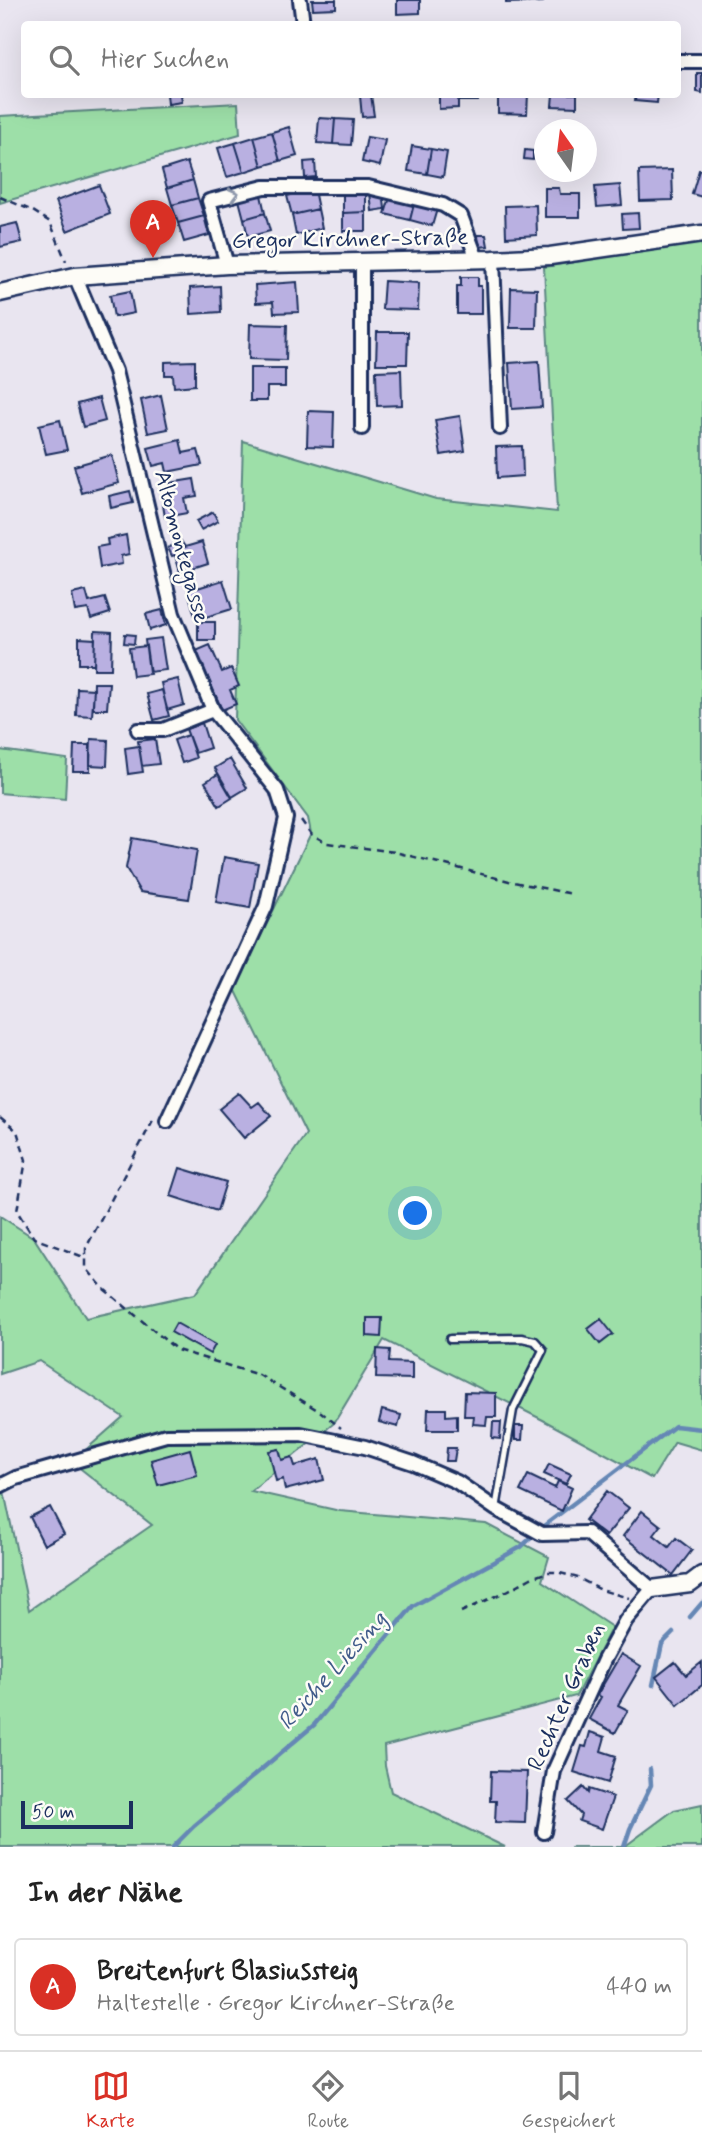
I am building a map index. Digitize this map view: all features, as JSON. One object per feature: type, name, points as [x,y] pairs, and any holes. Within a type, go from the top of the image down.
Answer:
[{"type":"street","points":[[300,0],[303,21]]},
{"type":"street","points":[[681,61],[702,61]]},
{"type":"street","points":[[227,265],[209,201],[264,187],[368,187],[443,205],[461,216],[485,259],[500,428]]},
{"type":"street","name":"Gregor Kirchner-Straße","points":[[0,293],[75,276],[227,265],[550,256],[702,234]]},
{"type":"street","points":[[362,261],[362,428]]},
{"type":"street","name":"Altomontegasse","points":[[75,276],[115,371],[173,614],[213,710],[277,790],[286,818],[266,906],[167,1121]]},
{"type":"street","points":[[138,730],[163,730],[213,710]]},
{"type":"street","points":[[0,1486],[16,1478],[166,1435],[301,1434],[365,1447],[413,1463],[457,1482],[496,1509],[542,1534],[587,1533],[652,1589],[690,1584],[702,1575]]},
{"type":"street","name":"Rechter Graben","points":[[544,1832],[554,1771],[604,1660],[626,1620],[652,1589]]},
{"type":"lane","points":[[450,1339],[523,1338],[535,1341],[543,1350],[513,1410],[496,1509]]},
{"type":"path","points":[[0,197],[33,211],[50,222],[75,276]]},
{"type":"path","points":[[294,812],[311,834],[327,843],[395,852],[572,894]]},
{"type":"path","points":[[167,1121],[158,1111],[86,1248],[86,1268],[104,1289],[177,1350],[259,1375],[321,1412],[345,1431]]},
{"type":"path","points":[[0,1117],[17,1131],[26,1160],[17,1211],[34,1238],[86,1258]]},
{"type":"path","points":[[461,1612],[548,1572],[578,1578],[600,1590],[631,1598],[652,1589]]},
{"type":"green space","points":[[238,103],[240,134],[0,203],[0,116]]},
{"type":"green space","points":[[702,241],[702,1450],[675,1442],[652,1479],[543,1420],[384,1340],[334,1423],[251,1491],[340,1511],[486,1524],[549,1557],[542,1581],[612,1627],[576,1696],[384,1746],[391,1792],[505,1847],[0,1847],[0,1493],[4,1491],[29,1610],[152,1525],[72,1462],[123,1417],[39,1361],[0,1374],[0,1216],[34,1238],[86,1318],[195,1294],[306,1134],[235,989],[311,833],[308,818],[235,720],[243,441],[436,499],[557,512],[544,267]]},
{"type":"green space","points":[[0,750],[67,759],[65,799],[0,793]]},
{"type":"green space","points":[[702,1804],[702,1847],[624,1847],[674,1810]]},
{"type":"building","points":[[312,0],[336,0],[336,8],[313,9]]},
{"type":"building","points":[[397,0],[420,0],[420,13],[397,14]]},
{"type":"building","points":[[506,0],[543,0],[543,2],[506,3]]},
{"type":"building","points":[[337,19],[337,21],[314,21]]},
{"type":"building","points":[[697,73],[702,73],[702,93],[697,92]]},
{"type":"building","points":[[167,98],[182,98],[182,102],[168,104]]},
{"type":"building","points":[[360,98],[371,98],[374,116],[362,117]]},
{"type":"building","points":[[439,98],[478,98],[478,101],[458,101],[458,108],[439,109]]},
{"type":"building","points":[[498,98],[528,98],[527,114],[498,113]]},
{"type":"building","points":[[553,98],[577,98],[577,107],[552,106]]},
{"type":"building","points":[[635,98],[658,98],[657,103],[635,101]]},
{"type":"building","points":[[319,118],[335,119],[333,144],[317,143]]},
{"type":"building","points":[[335,119],[353,120],[351,145],[333,144]]},
{"type":"building","points":[[289,127],[297,156],[280,161],[272,132]]},
{"type":"building","points":[[272,132],[280,161],[262,166],[254,137]]},
{"type":"building","points":[[254,137],[262,166],[244,172],[235,143]]},
{"type":"building","points":[[367,137],[385,140],[380,166],[362,162]]},
{"type":"building","points":[[235,143],[244,172],[227,177],[218,148]]},
{"type":"building","points":[[412,146],[431,149],[427,174],[408,171]]},
{"type":"building","points":[[431,149],[447,152],[443,177],[427,174]]},
{"type":"building","points":[[525,150],[533,151],[533,160],[524,159]]},
{"type":"building","points":[[315,161],[316,177],[305,178],[304,162]]},
{"type":"building","points":[[187,162],[193,180],[167,188],[162,170]]},
{"type":"building","points":[[672,170],[673,200],[640,201],[639,171]]},
{"type":"building","points":[[699,170],[702,170],[702,197],[692,194]]},
{"type":"building","points":[[193,180],[198,198],[172,205],[167,188]]},
{"type":"building","points":[[99,185],[110,214],[67,231],[56,201]]},
{"type":"building","points":[[620,185],[622,205],[597,207],[595,187]]},
{"type":"building","points":[[545,188],[559,188],[560,194],[580,194],[580,217],[545,217]]},
{"type":"building","points":[[314,190],[318,209],[292,215],[287,196]]},
{"type":"building","points":[[383,191],[385,209],[372,211],[370,192]]},
{"type":"building","points":[[343,194],[366,194],[366,212],[343,213]]},
{"type":"building","points":[[261,195],[265,213],[244,219],[239,200]]},
{"type":"building","points":[[390,197],[414,204],[410,220],[385,214]]},
{"type":"building","points":[[198,198],[204,216],[178,223],[172,205]]},
{"type":"building","points":[[414,204],[437,209],[432,226],[410,220]]},
{"type":"building","points":[[536,205],[537,235],[506,237],[505,206]]},
{"type":"building","points":[[318,209],[322,228],[296,235],[292,215]]},
{"type":"building","points":[[366,212],[366,231],[343,231],[343,213]]},
{"type":"building","points":[[265,213],[270,231],[248,237],[244,219]]},
{"type":"building","points":[[638,213],[639,228],[623,229],[622,214]]},
{"type":"building","points":[[204,216],[209,235],[184,242],[178,223]]},
{"type":"building","points":[[17,223],[22,242],[0,247],[0,227]]},
{"type":"building","points":[[478,235],[486,235],[488,246],[479,247]]},
{"type":"building","points":[[461,277],[478,277],[478,286],[481,286],[481,314],[457,314],[457,286],[461,286]]},
{"type":"building","points":[[384,281],[419,283],[418,310],[382,309]]},
{"type":"building","points":[[297,282],[299,312],[274,313],[273,302],[256,303],[255,285]]},
{"type":"building","points":[[220,286],[221,312],[191,314],[190,288]]},
{"type":"building","points":[[511,288],[537,289],[536,328],[510,328]]},
{"type":"building","points":[[130,291],[134,313],[114,317],[110,295]]},
{"type":"building","points":[[250,324],[287,325],[286,360],[249,359]]},
{"type":"building","points":[[377,332],[408,332],[407,364],[376,364]]},
{"type":"building","points":[[195,361],[195,385],[174,387],[173,375],[165,375],[165,362]]},
{"type":"building","points":[[539,361],[542,407],[512,409],[509,363]]},
{"type":"building","points":[[250,368],[285,368],[285,387],[267,387],[267,401],[250,401]]},
{"type":"building","points":[[401,370],[402,405],[377,406],[376,371]]},
{"type":"building","points":[[161,395],[168,429],[148,433],[141,400]]},
{"type":"building","points":[[99,398],[105,421],[83,427],[77,404]]},
{"type":"building","points":[[308,411],[334,412],[333,447],[307,446]]},
{"type":"building","points":[[460,416],[465,451],[441,455],[435,420]]},
{"type":"building","points":[[60,420],[67,450],[46,454],[39,425]]},
{"type":"building","points":[[180,440],[183,453],[198,450],[202,465],[167,472],[165,463],[153,466],[148,448]]},
{"type":"building","points":[[522,446],[523,476],[497,478],[496,447]]},
{"type":"building","points":[[112,455],[119,483],[82,493],[74,466]]},
{"type":"building","points":[[194,479],[197,496],[184,498],[187,513],[165,517],[162,499],[172,498],[169,483]]},
{"type":"building","points":[[130,491],[133,503],[111,508],[109,496]]},
{"type":"building","points":[[213,512],[218,521],[201,530],[196,521]]},
{"type":"building","points":[[126,535],[129,554],[121,556],[122,564],[100,568],[97,547],[108,545],[107,539]]},
{"type":"building","points":[[181,541],[185,547],[202,542],[208,563],[180,572],[175,555],[172,556],[168,548]]},
{"type":"building","points":[[223,580],[232,609],[196,620],[188,591]]},
{"type":"building","points":[[86,591],[89,602],[105,598],[110,613],[91,619],[88,609],[75,611],[72,594]]},
{"type":"building","points":[[162,610],[166,625],[150,630],[146,614]]},
{"type":"building","points":[[198,622],[215,622],[215,640],[198,640]]},
{"type":"building","points":[[95,631],[112,632],[111,669],[94,669]]},
{"type":"building","points":[[125,634],[135,635],[134,644],[124,643]]},
{"type":"building","points":[[79,638],[95,639],[94,664],[79,664]]},
{"type":"building","points":[[161,638],[166,670],[149,672],[145,640]]},
{"type":"building","points":[[210,645],[222,672],[231,668],[239,686],[230,690],[236,704],[222,710],[196,651]]},
{"type":"building","points":[[146,646],[150,674],[133,676],[129,648]]},
{"type":"building","points":[[178,679],[184,705],[167,710],[161,683]]},
{"type":"building","points":[[94,683],[109,683],[107,709],[93,709]]},
{"type":"building","points":[[77,688],[94,689],[92,716],[76,715]]},
{"type":"building","points":[[162,690],[169,716],[154,720],[147,694]]},
{"type":"building","points":[[202,723],[210,748],[195,753],[186,729]]},
{"type":"building","points":[[188,735],[196,758],[182,763],[174,740]]},
{"type":"building","points":[[91,739],[108,740],[107,766],[90,765]]},
{"type":"building","points":[[155,739],[159,764],[142,766],[138,741]]},
{"type":"building","points":[[74,745],[90,745],[90,771],[73,771]]},
{"type":"building","points":[[139,746],[143,772],[128,774],[125,748]]},
{"type":"building","points":[[230,759],[247,788],[232,797],[215,768]]},
{"type":"building","points":[[218,774],[232,798],[219,806],[205,782]]},
{"type":"building","points":[[132,838],[197,850],[189,899],[140,892],[126,868]]},
{"type":"building","points":[[224,857],[258,863],[250,908],[216,902]]},
{"type":"building","points":[[239,1093],[252,1107],[259,1102],[271,1116],[244,1138],[219,1109]]},
{"type":"building","points":[[180,1168],[226,1182],[217,1211],[171,1196]]},
{"type":"building","points":[[367,1318],[382,1318],[381,1337],[367,1336]]},
{"type":"building","points":[[601,1319],[613,1334],[600,1344],[588,1329]]},
{"type":"building","points":[[176,1323],[215,1345],[210,1354],[171,1332]]},
{"type":"building","points":[[377,1349],[390,1350],[389,1362],[412,1363],[412,1379],[376,1378]]},
{"type":"building","points":[[465,1392],[496,1393],[496,1417],[487,1417],[486,1425],[473,1424],[474,1416],[464,1416]]},
{"type":"building","points":[[428,1409],[446,1409],[446,1416],[457,1415],[457,1430],[427,1430]]},
{"type":"building","points":[[382,1410],[401,1415],[398,1427],[379,1422]]},
{"type":"building","points":[[493,1422],[501,1422],[500,1439],[492,1438]]},
{"type":"building","points":[[515,1426],[523,1426],[522,1440],[515,1440]]},
{"type":"building","points":[[447,1448],[456,1448],[454,1461],[446,1461]]},
{"type":"building","points":[[190,1449],[197,1475],[158,1485],[151,1460]]},
{"type":"building","points":[[279,1449],[282,1460],[292,1457],[295,1466],[319,1459],[324,1480],[285,1490],[283,1479],[276,1481],[269,1451]]},
{"type":"building","points":[[549,1464],[571,1474],[566,1484],[544,1474]]},
{"type":"building","points":[[528,1475],[555,1488],[558,1481],[572,1488],[562,1511],[520,1491]]},
{"type":"building","points":[[607,1491],[629,1508],[606,1536],[585,1520]]},
{"type":"building","points":[[50,1507],[64,1534],[44,1545],[30,1517]]},
{"type":"building","points":[[642,1511],[661,1526],[654,1535],[669,1547],[676,1538],[692,1550],[673,1575],[623,1536]]},
{"type":"building","points":[[621,1654],[641,1666],[618,1705],[628,1710],[615,1733],[589,1719],[601,1697],[597,1695]]},
{"type":"building","points":[[675,1662],[686,1675],[702,1662],[702,1685],[678,1705],[656,1677]]},
{"type":"building","points":[[590,1732],[605,1737],[601,1751],[616,1756],[608,1783],[574,1772],[582,1746],[586,1747]]},
{"type":"building","points":[[491,1771],[527,1772],[525,1823],[495,1822],[496,1801],[490,1801]]},
{"type":"building","points":[[583,1787],[588,1793],[589,1789],[613,1797],[602,1829],[579,1821],[581,1815],[568,1801]]},
{"type":"waterway","name":"Reiche Liesing","points":[[545,1525],[675,1426],[702,1429]]},
{"type":"waterway","name":"Reiche Liesing","points":[[173,1847],[194,1826],[314,1725],[413,1606],[521,1547],[532,1537]]},
{"type":"waterway","points":[[690,1617],[702,1603]]},
{"type":"waterway","points":[[653,1685],[662,1644],[673,1633]]},
{"type":"waterway","points":[[624,1847],[651,1785],[650,1769]]},
{"type":"place","name":"Breitenfurt Blasiussteig","points":[[153,258]]}]
